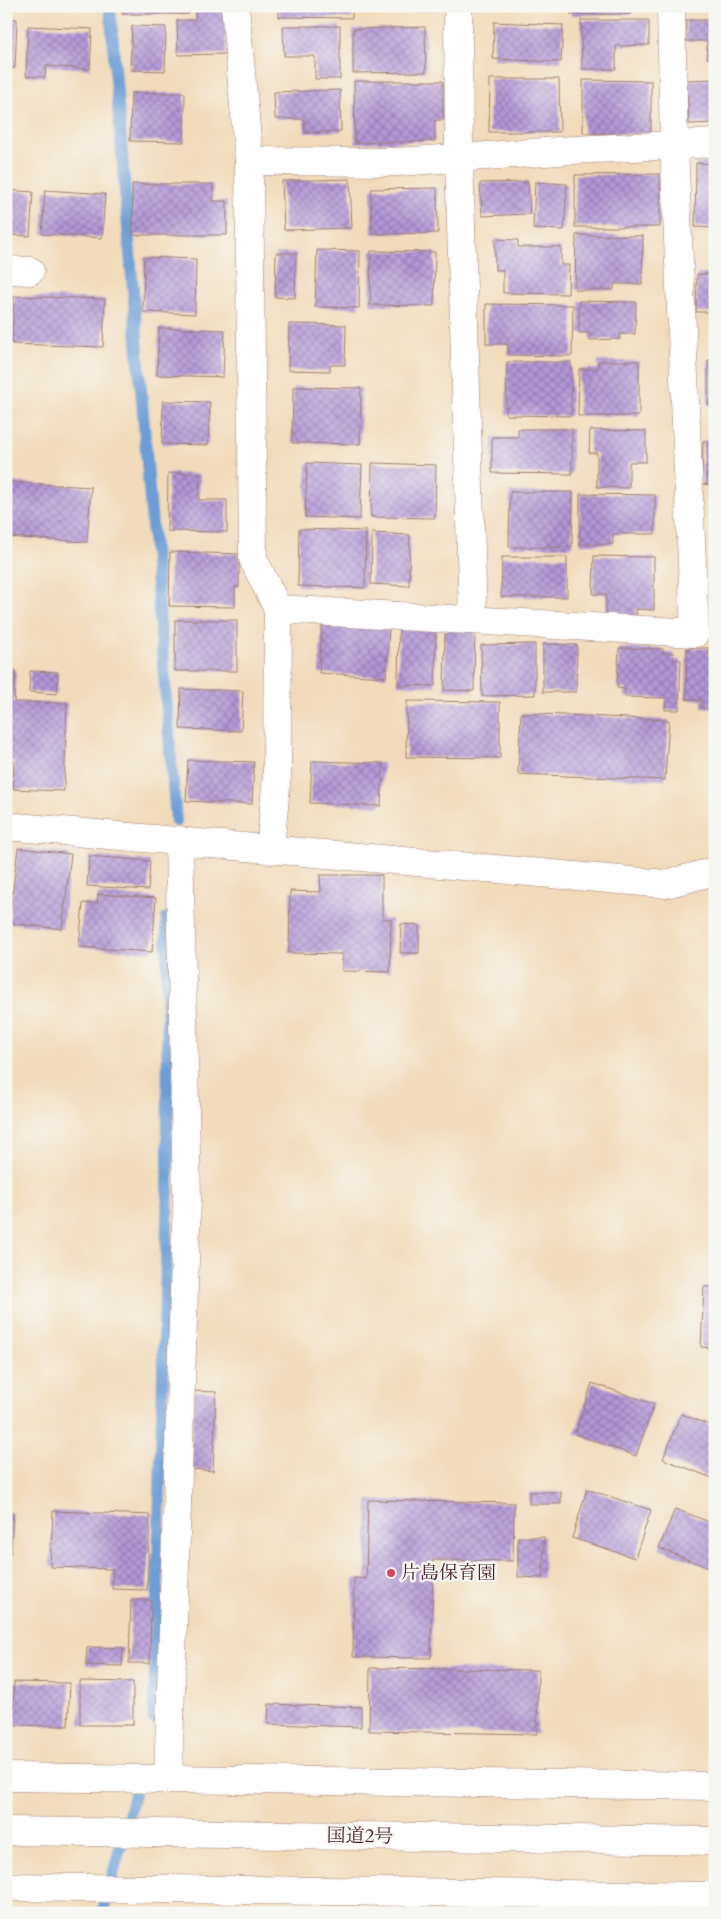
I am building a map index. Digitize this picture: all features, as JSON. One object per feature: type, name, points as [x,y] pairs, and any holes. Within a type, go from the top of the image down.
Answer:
[{"type":"main road","points":[[235,6],[249,161],[253,559],[278,609],[277,775],[270,850]]},
{"type":"main road","points":[[458,6],[459,158],[472,619]]},
{"type":"main road","points":[[278,609],[695,633],[674,145],[671,6]]},
{"type":"main road","points":[[249,161],[397,162],[715,142]]},
{"type":"main road","points":[[6,826],[666,884],[715,871]]},
{"type":"main road","points":[[168,1780],[187,1198],[179,840]]},
{"type":"main road","points":[[6,1777],[715,1786]]},
{"type":"main road","name":"国道2号","points":[[6,1831],[715,1841]]},
{"type":"main road","points":[[6,1886],[715,1896]]},
{"type":"building","points":[[123,6],[189,6],[189,14],[122,14]]},
{"type":"building","points":[[195,6],[226,6],[226,54],[178,55],[177,20],[195,20]]},
{"type":"building","points":[[279,6],[352,6],[352,18],[279,17]]},
{"type":"building","points":[[367,6],[436,6],[436,10],[367,12]]},
{"type":"building","points":[[571,6],[631,6],[631,14],[571,15]]},
{"type":"building","points":[[6,18],[17,19],[15,68],[6,68]]},
{"type":"building","points":[[581,20],[649,20],[649,45],[616,46],[616,69],[582,69]]},
{"type":"building","points":[[686,20],[715,20],[715,58],[707,58],[707,41],[686,41]]},
{"type":"building","points":[[494,22],[563,25],[561,62],[493,59]]},
{"type":"building","points":[[28,26],[92,29],[90,69],[46,66],[45,77],[26,76]]},
{"type":"building","points":[[132,26],[166,27],[165,71],[130,70]]},
{"type":"building","points":[[283,26],[340,26],[340,79],[315,79],[315,56],[284,56]]},
{"type":"building","points":[[425,27],[426,72],[353,73],[353,29]]},
{"type":"building","points":[[490,79],[559,79],[560,132],[489,132]]},
{"type":"building","points":[[715,79],[715,123],[689,124],[687,80]]},
{"type":"building","points":[[583,80],[651,81],[651,134],[583,133]]},
{"type":"building","points":[[354,81],[443,81],[443,120],[435,120],[435,141],[355,143]]},
{"type":"building","points":[[340,90],[341,131],[305,133],[304,119],[275,119],[274,92]]},
{"type":"building","points":[[131,93],[185,93],[184,142],[130,141]]},
{"type":"building","points":[[696,163],[715,164],[715,228],[695,227]]},
{"type":"building","points":[[660,174],[660,227],[575,227],[575,175]]},
{"type":"building","points":[[350,179],[352,228],[284,230],[282,181]]},
{"type":"building","points":[[528,182],[530,214],[482,216],[480,183]]},
{"type":"building","points":[[535,182],[567,184],[564,230],[533,229]]},
{"type":"building","points":[[132,184],[213,184],[213,201],[227,201],[227,235],[133,235]]},
{"type":"building","points":[[437,188],[438,233],[372,234],[371,189]]},
{"type":"building","points":[[6,190],[33,192],[30,236],[6,235]]},
{"type":"building","points":[[45,190],[105,194],[102,238],[42,234]]},
{"type":"building","points":[[576,235],[643,236],[642,284],[614,284],[614,290],[575,290]]},
{"type":"building","points":[[495,239],[518,240],[518,247],[561,247],[561,265],[569,265],[568,294],[503,293],[503,270],[495,270]]},
{"type":"building","points":[[317,250],[360,251],[359,308],[315,307]]},
{"type":"building","points":[[371,251],[435,252],[434,306],[370,305]]},
{"type":"building","points":[[276,253],[296,253],[295,298],[275,297]]},
{"type":"building","points":[[144,257],[196,259],[195,314],[143,312]]},
{"type":"building","points":[[697,274],[715,274],[715,312],[696,312]]},
{"type":"building","points":[[14,296],[105,299],[103,347],[12,344]]},
{"type":"building","points":[[579,301],[636,302],[635,334],[620,334],[620,339],[590,340],[590,333],[579,333]]},
{"type":"building","points":[[486,304],[573,305],[572,356],[508,355],[508,344],[486,344]]},
{"type":"building","points":[[289,324],[346,325],[345,365],[330,365],[330,371],[288,370]]},
{"type":"building","points":[[159,328],[225,330],[223,377],[157,375]]},
{"type":"building","points":[[708,360],[715,360],[715,406],[708,405]]},
{"type":"building","points":[[598,361],[639,361],[639,416],[578,416],[579,369],[598,369]]},
{"type":"building","points":[[507,362],[571,362],[571,416],[506,415]]},
{"type":"building","points":[[293,387],[361,388],[360,444],[292,443]]},
{"type":"building","points":[[163,401],[210,402],[208,445],[162,444]]},
{"type":"building","points":[[518,429],[572,429],[572,474],[492,473],[492,437],[518,437]]},
{"type":"building","points":[[590,430],[646,431],[646,462],[629,462],[629,488],[597,487],[597,453],[589,453]]},
{"type":"building","points":[[703,441],[715,441],[715,485],[702,484]]},
{"type":"building","points":[[307,463],[362,465],[360,519],[305,517]]},
{"type":"building","points":[[372,463],[436,465],[435,518],[371,517]]},
{"type":"building","points":[[168,473],[200,474],[199,500],[227,500],[227,532],[167,531]]},
{"type":"building","points":[[6,482],[91,487],[87,542],[6,537]]},
{"type":"building","points":[[510,492],[573,492],[572,547],[509,547]]},
{"type":"building","points":[[580,494],[655,495],[655,534],[613,534],[613,544],[580,544]]},
{"type":"building","points":[[299,529],[366,531],[365,588],[298,586]]},
{"type":"building","points":[[372,533],[410,535],[409,586],[371,584]]},
{"type":"building","points":[[170,552],[239,554],[239,587],[235,587],[235,607],[169,606]]},
{"type":"building","points":[[594,556],[654,557],[654,610],[636,609],[637,616],[606,616],[606,594],[593,594]]},
{"type":"building","points":[[502,557],[567,557],[567,597],[501,597]]},
{"type":"building","points":[[175,620],[237,620],[237,671],[175,671]]},
{"type":"building","points":[[322,624],[389,628],[386,677],[319,673]]},
{"type":"building","points":[[399,627],[436,628],[435,686],[398,685]]},
{"type":"building","points":[[445,630],[475,630],[474,691],[444,690]]},
{"type":"building","points":[[535,644],[535,695],[482,696],[481,645]]},
{"type":"building","points":[[543,644],[577,645],[576,692],[543,692]]},
{"type":"building","points":[[619,648],[663,649],[663,653],[674,653],[673,660],[681,660],[679,710],[665,710],[666,698],[625,697],[625,689],[617,688]]},
{"type":"building","points":[[687,648],[709,648],[708,655],[715,656],[715,708],[702,708],[702,700],[686,699]]},
{"type":"building","points":[[6,669],[16,670],[14,702],[67,703],[64,791],[13,789],[14,761],[6,761]]},
{"type":"building","points":[[30,671],[58,672],[57,694],[29,692]]},
{"type":"building","points":[[181,689],[243,691],[241,731],[180,729]]},
{"type":"building","points":[[407,701],[500,702],[500,758],[406,757]]},
{"type":"building","points":[[521,713],[669,720],[665,780],[518,774]]},
{"type":"building","points":[[188,760],[254,762],[252,804],[186,801]]},
{"type":"building","points":[[312,761],[383,763],[381,806],[310,803]]},
{"type":"building","points":[[18,848],[71,854],[62,929],[9,923]]},
{"type":"building","points":[[89,856],[150,861],[148,890],[87,886]]},
{"type":"building","points":[[320,875],[382,875],[382,919],[391,919],[390,972],[342,971],[342,954],[289,953],[290,891],[321,892]]},
{"type":"building","points":[[98,894],[156,898],[152,952],[79,947],[83,903],[97,904]]},
{"type":"building","points":[[401,924],[419,925],[419,953],[400,953]]},
{"type":"building","points":[[704,1287],[715,1287],[715,1348],[701,1347]]},
{"type":"building","points":[[592,1383],[654,1404],[636,1456],[575,1434]]},
{"type":"building","points":[[194,1391],[216,1392],[213,1471],[190,1469]]},
{"type":"building","points":[[681,1414],[715,1427],[715,1479],[663,1459]]},
{"type":"building","points":[[587,1489],[651,1510],[635,1558],[572,1538]]},
{"type":"building","points":[[529,1492],[561,1492],[561,1504],[529,1504]]},
{"type":"building","points":[[368,1500],[514,1503],[513,1561],[433,1560],[431,1658],[353,1657],[354,1578],[366,1579]]},
{"type":"building","points":[[675,1509],[715,1524],[715,1555],[709,1568],[659,1548]]},
{"type":"building","points":[[53,1511],[150,1515],[147,1590],[112,1589],[113,1569],[50,1567]]},
{"type":"building","points":[[6,1513],[13,1513],[11,1553],[6,1553]]},
{"type":"building","points":[[518,1537],[544,1537],[543,1578],[518,1577]]},
{"type":"building","points":[[131,1600],[151,1600],[150,1663],[129,1663]]},
{"type":"building","points":[[87,1647],[123,1648],[122,1666],[86,1665]]},
{"type":"building","points":[[370,1668],[538,1670],[537,1734],[369,1731]]},
{"type":"building","points":[[80,1681],[133,1682],[133,1725],[80,1725]]},
{"type":"building","points":[[14,1682],[70,1683],[68,1726],[13,1725]]},
{"type":"building","points":[[269,1704],[361,1707],[361,1727],[268,1724]]},
{"type":"waterway","points":[[110,6],[176,821]]},
{"type":"waterway","points":[[154,1719],[168,1183],[167,918]]},
{"type":"waterway","points":[[103,1912],[134,1795]]},
{"type":"place","name":"片島保育園","points":[[391,1573]]}]
